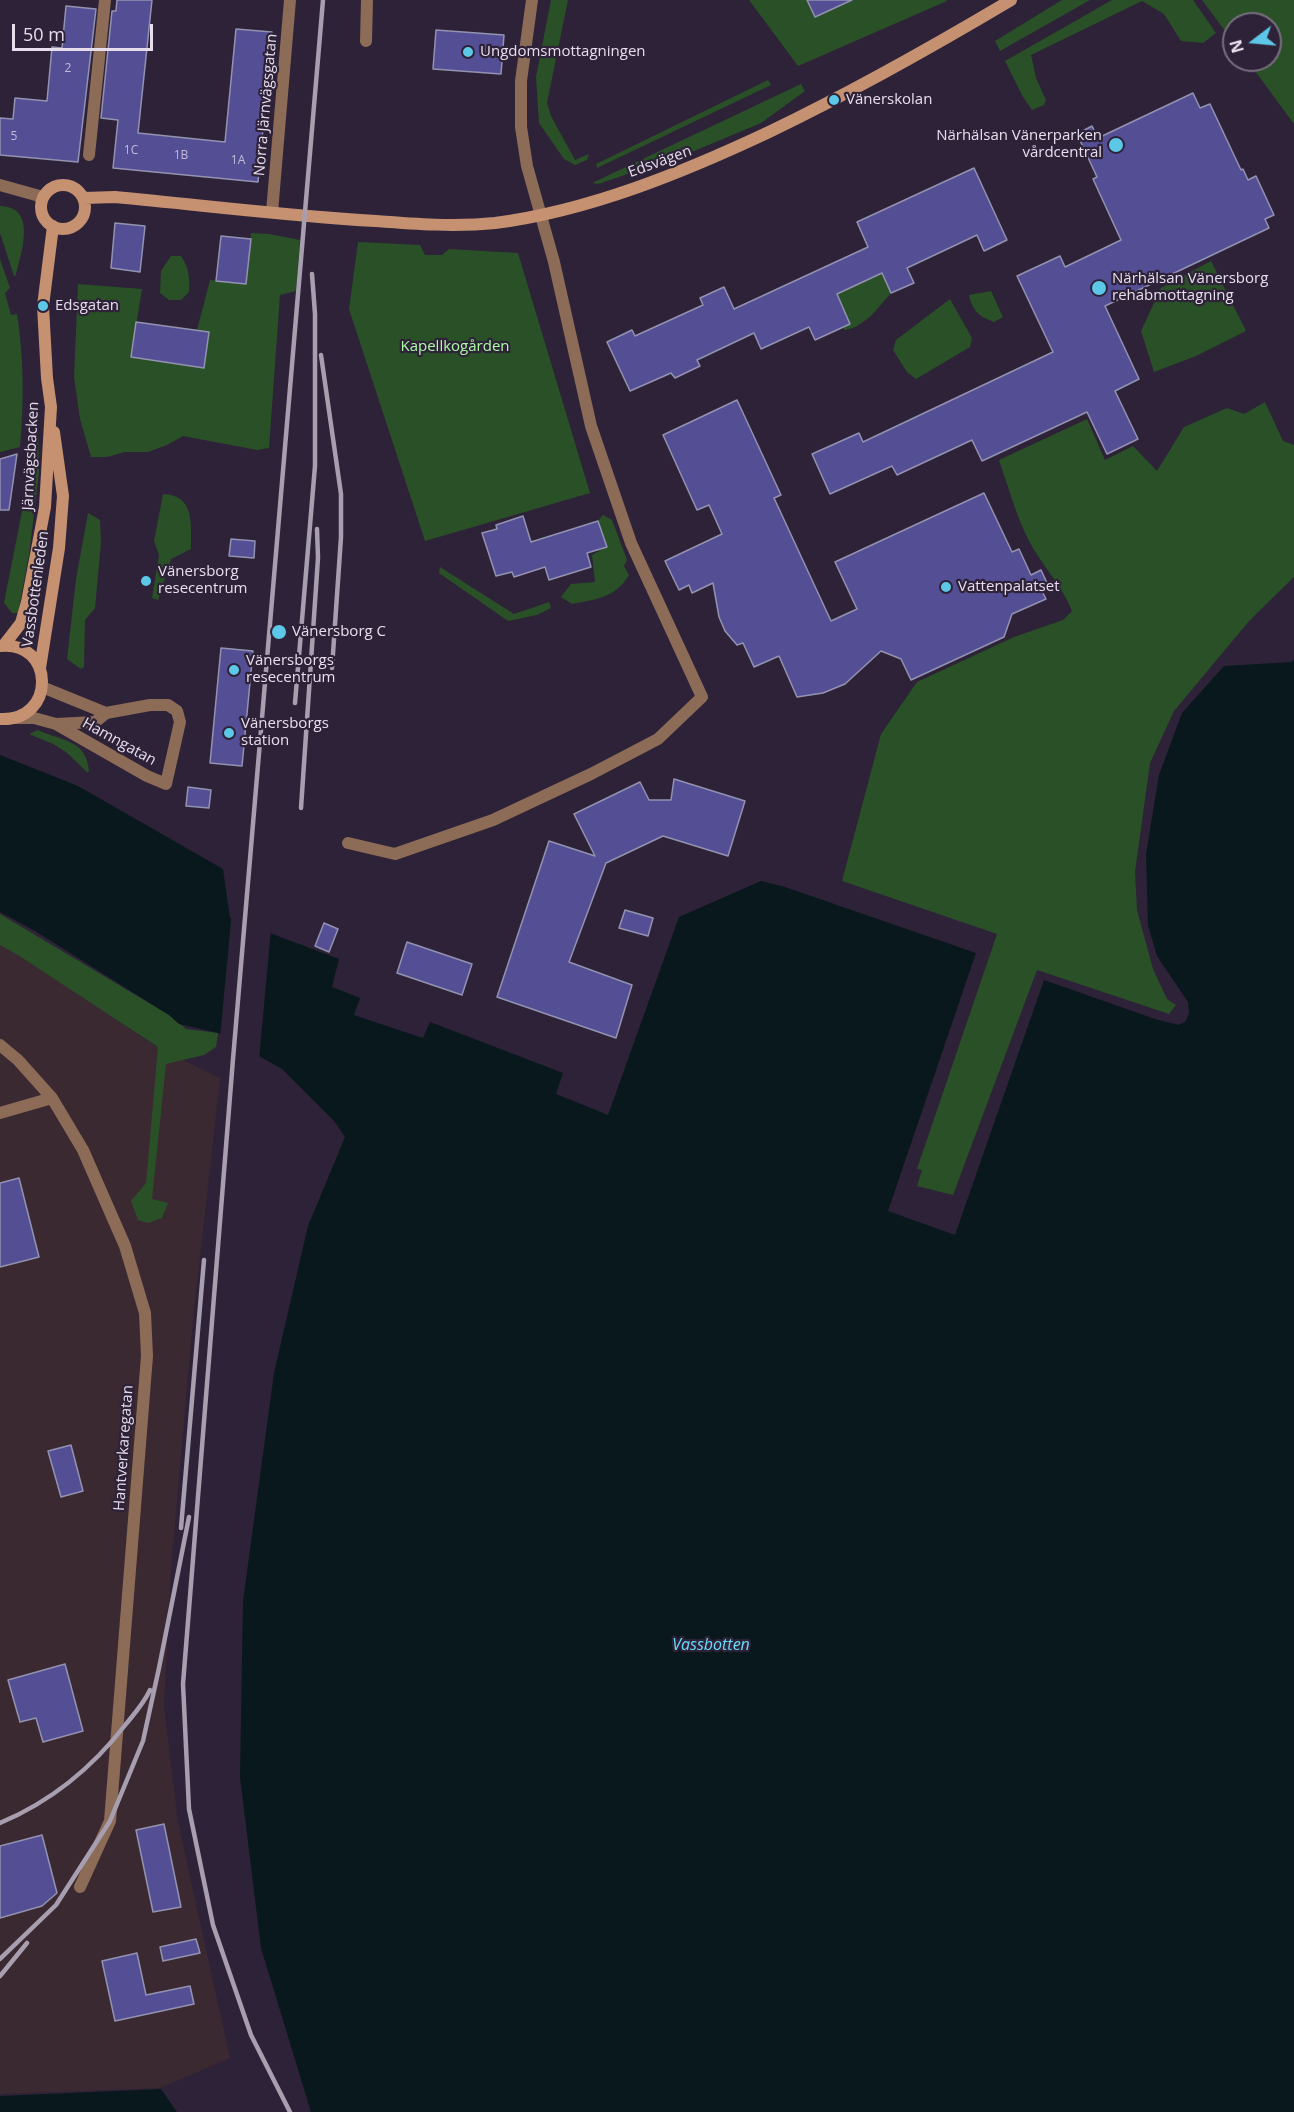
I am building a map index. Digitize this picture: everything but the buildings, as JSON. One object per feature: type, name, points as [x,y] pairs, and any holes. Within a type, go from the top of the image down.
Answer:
[{"type":"main road","name":"Edsvägen","points":[[278,213],[330,219],[449,225],[494,223],[541,214],[650,184],[707,161],[834,100],[1011,0]]},
{"type":"main road","points":[[64,184],[74,187],[84,198],[85,209],[78,223],[63,229],[48,223],[42,214],[43,197],[54,186],[64,184]]},
{"type":"main road","points":[[84,198],[116,197],[278,213]]},
{"type":"main road","name":"Järnvägsbacken","points":[[2,646],[21,623],[45,507],[51,406],[43,320],[53,226]]},
{"type":"main road","name":"Vassbottenleden","points":[[42,687],[40,668],[59,548],[63,496],[51,406]]},
{"type":"main road","points":[[2,646],[16,647],[26,651],[40,668]]},
{"type":"main road","points":[[5,720],[20,716],[33,707],[42,687]]},
{"type":"street","points":[[89,155],[105,0]]},
{"type":"street","name":"Norra Järnvägsgatan","points":[[278,213],[290,0]]},
{"type":"street","points":[[366,41],[367,0]]},
{"type":"street","points":[[348,843],[395,854],[493,820],[591,774],[658,739],[702,697],[631,543],[591,426],[554,262],[527,166],[521,127],[520,81],[532,0]]},
{"type":"street","points":[[0,185],[43,197]]},
{"type":"street","name":"Hamngatan","points":[[42,687],[106,713]]},
{"type":"street","name":"Hamngatan","points":[[5,720],[34,718],[56,724],[147,776],[166,784],[180,722],[177,711],[168,705],[150,705],[106,713],[95,722],[56,724]]},
{"type":"street","name":"Hantverkaregatan","points":[[0,1045],[18,1060],[52,1098],[83,1150],[125,1246],[145,1313],[147,1356],[110,1821],[80,1887]]},
{"type":"street","points":[[0,1113],[52,1098]]},
{"type":"shaded area","points":[[0,945],[22,957],[157,1047],[220,1078],[193,1320],[171,1568],[164,1707],[178,1822],[230,2058],[160,2088],[0,2094]]},
{"type":"green space","points":[[551,0],[568,0],[547,103],[551,116],[575,160],[589,154],[587,160],[575,165],[564,159],[539,123],[536,77]]},
{"type":"green space","points":[[749,0],[946,0],[947,1],[798,66]]},
{"type":"green space","points":[[1062,0],[1090,0],[1000,51],[995,41]]},
{"type":"green space","points":[[1112,0],[1193,0],[1216,33],[1203,43],[1181,41],[1164,14],[1142,1],[1031,55],[1036,78],[1046,100],[1044,105],[1032,110],[1005,61]]},
{"type":"green space","points":[[1202,0],[1294,0],[1294,124],[1256,72],[1282,72],[1282,12],[1222,12],[1222,27]]},
{"type":"green space","points":[[768,80],[771,85],[597,168],[596,164]]},
{"type":"green space","points":[[801,84],[805,91],[761,123],[687,154],[598,184],[592,183]]},
{"type":"green space","points":[[0,206],[12,208],[23,222],[23,244],[14,276],[0,233]]},
{"type":"green space","points":[[251,233],[300,240],[296,291],[280,295],[269,448],[257,450],[183,436],[148,452],[125,452],[107,457],[91,457],[80,419],[74,377],[78,284],[142,289],[131,357],[204,367],[209,332],[197,330],[210,280],[246,284]]},
{"type":"green space","name":"Kapellkogården","points":[[358,242],[420,245],[425,255],[442,255],[449,249],[518,253],[590,493],[425,541],[349,309]]},
{"type":"green space","points":[[171,256],[181,256],[186,264],[189,292],[181,300],[169,300],[160,293],[161,271]]},
{"type":"green space","points":[[0,259],[10,288],[5,293],[11,315],[17,314],[23,397],[20,447],[0,452]]},
{"type":"green space","points":[[1211,261],[1246,331],[1196,356],[1154,372],[1141,331],[1161,288]]},
{"type":"green space","points":[[879,268],[891,293],[864,321],[844,330],[837,294],[874,277]]},
{"type":"green space","points":[[991,291],[1003,317],[994,322],[977,312],[969,295]]},
{"type":"green space","points":[[950,299],[972,338],[970,347],[916,379],[907,372],[893,350],[896,340]]},
{"type":"green space","points":[[1265,402],[1283,441],[1294,445],[1294,577],[1250,620],[1174,711],[1150,763],[1135,872],[1137,910],[1153,969],[1167,999],[1176,1005],[1169,1014],[1037,970],[953,1195],[917,1186],[922,1170],[917,1169],[997,934],[842,881],[881,734],[917,682],[1014,637],[1063,620],[1072,611],[1063,592],[1028,539],[999,460],[1087,419],[1105,460],[1133,446],[1157,471],[1184,427],[1227,408],[1244,414]]},
{"type":"green space","points":[[36,416],[39,472],[29,555],[18,613],[12,613],[4,603],[34,450]]},
{"type":"green space","points":[[163,494],[173,496],[186,505],[191,521],[191,549],[171,559],[158,600],[152,598],[159,555],[154,541]]},
{"type":"green space","points":[[88,513],[100,520],[101,543],[95,608],[85,620],[84,667],[81,669],[67,659],[76,579]]},
{"type":"green space","points":[[603,515],[612,520],[627,560],[624,566],[629,575],[618,589],[611,593],[597,599],[572,604],[561,597],[571,584],[595,582],[592,555],[606,547],[598,521]]},
{"type":"green space","points":[[440,567],[514,614],[549,602],[551,608],[537,615],[508,621],[439,573]]},
{"type":"green space","points":[[38,730],[64,739],[78,747],[87,761],[89,772],[66,752],[29,734]]},
{"type":"green space","points":[[0,914],[169,1015],[186,1029],[218,1033],[216,1047],[204,1055],[166,1064],[152,1199],[168,1203],[162,1218],[148,1223],[138,1220],[131,1201],[146,1183],[158,1047],[0,945]]},
{"type":"water","name":"Vassbotten","points":[[1294,659],[1294,2112],[311,2112],[261,1948],[240,1777],[243,1601],[274,1373],[308,1226],[345,1137],[334,1121],[282,1069],[218,1033],[179,1024],[169,1015],[35,931],[0,912],[0,755],[78,786],[223,869],[230,918],[339,959],[332,987],[360,998],[354,1015],[423,1038],[430,1022],[563,1073],[556,1094],[608,1115],[679,917],[761,881],[785,887],[976,953],[888,1211],[955,1235],[1044,980],[1155,1019],[1179,1025],[1186,1021],[1189,1013],[1188,1002],[1157,956],[1148,925],[1146,854],[1159,775],[1182,713],[1224,666],[1292,662]]},
{"type":"water","points":[[161,2089],[177,2112],[0,2112],[0,2096]]},
{"type":"pier","points":[[232,910],[233,916],[271,929],[259,1060],[220,1038]]},
{"type":"railway","points":[[290,2112],[251,2035],[213,1925],[189,1809],[183,1684],[233,1059],[323,0]]},
{"type":"railway","points":[[295,703],[315,466],[315,314],[312,274]]},
{"type":"railway","points":[[321,355],[341,494],[341,537],[332,668]]},
{"type":"railway","points":[[301,808],[318,558],[317,529]]},
{"type":"railway","points":[[181,1528],[204,1260]]},
{"type":"railway","points":[[0,1959],[56,1905],[110,1821],[143,1741],[189,1517]]},
{"type":"railway","points":[[0,1823],[36,1805],[85,1769],[113,1740],[139,1708],[150,1690]]},
{"type":"railway","points":[[0,1976],[27,1943]]},
{"type":"place","name":"Ungdomsmottagningen","points":[[468,52]]},
{"type":"place","name":"Vänerskolan","points":[[834,100]]},
{"type":"place","name":"Närhälsan Vänerparken vårdcentral","points":[[1116,145]]},
{"type":"place","name":"Närhälsan Vänersborg rehabmottagning","points":[[1099,288]]},
{"type":"place","name":"Edsgatan","points":[[43,306]]},
{"type":"place","name":"Vänersborg resecentrum","points":[[146,581]]},
{"type":"place","name":"Vattenpalatset","points":[[946,587]]},
{"type":"place","name":"Vänersborg C","points":[[279,632]]},
{"type":"place","name":"Vänersborgs resecentrum","points":[[234,670]]},
{"type":"place","name":"Vänersborgs station","points":[[229,733]]}]
